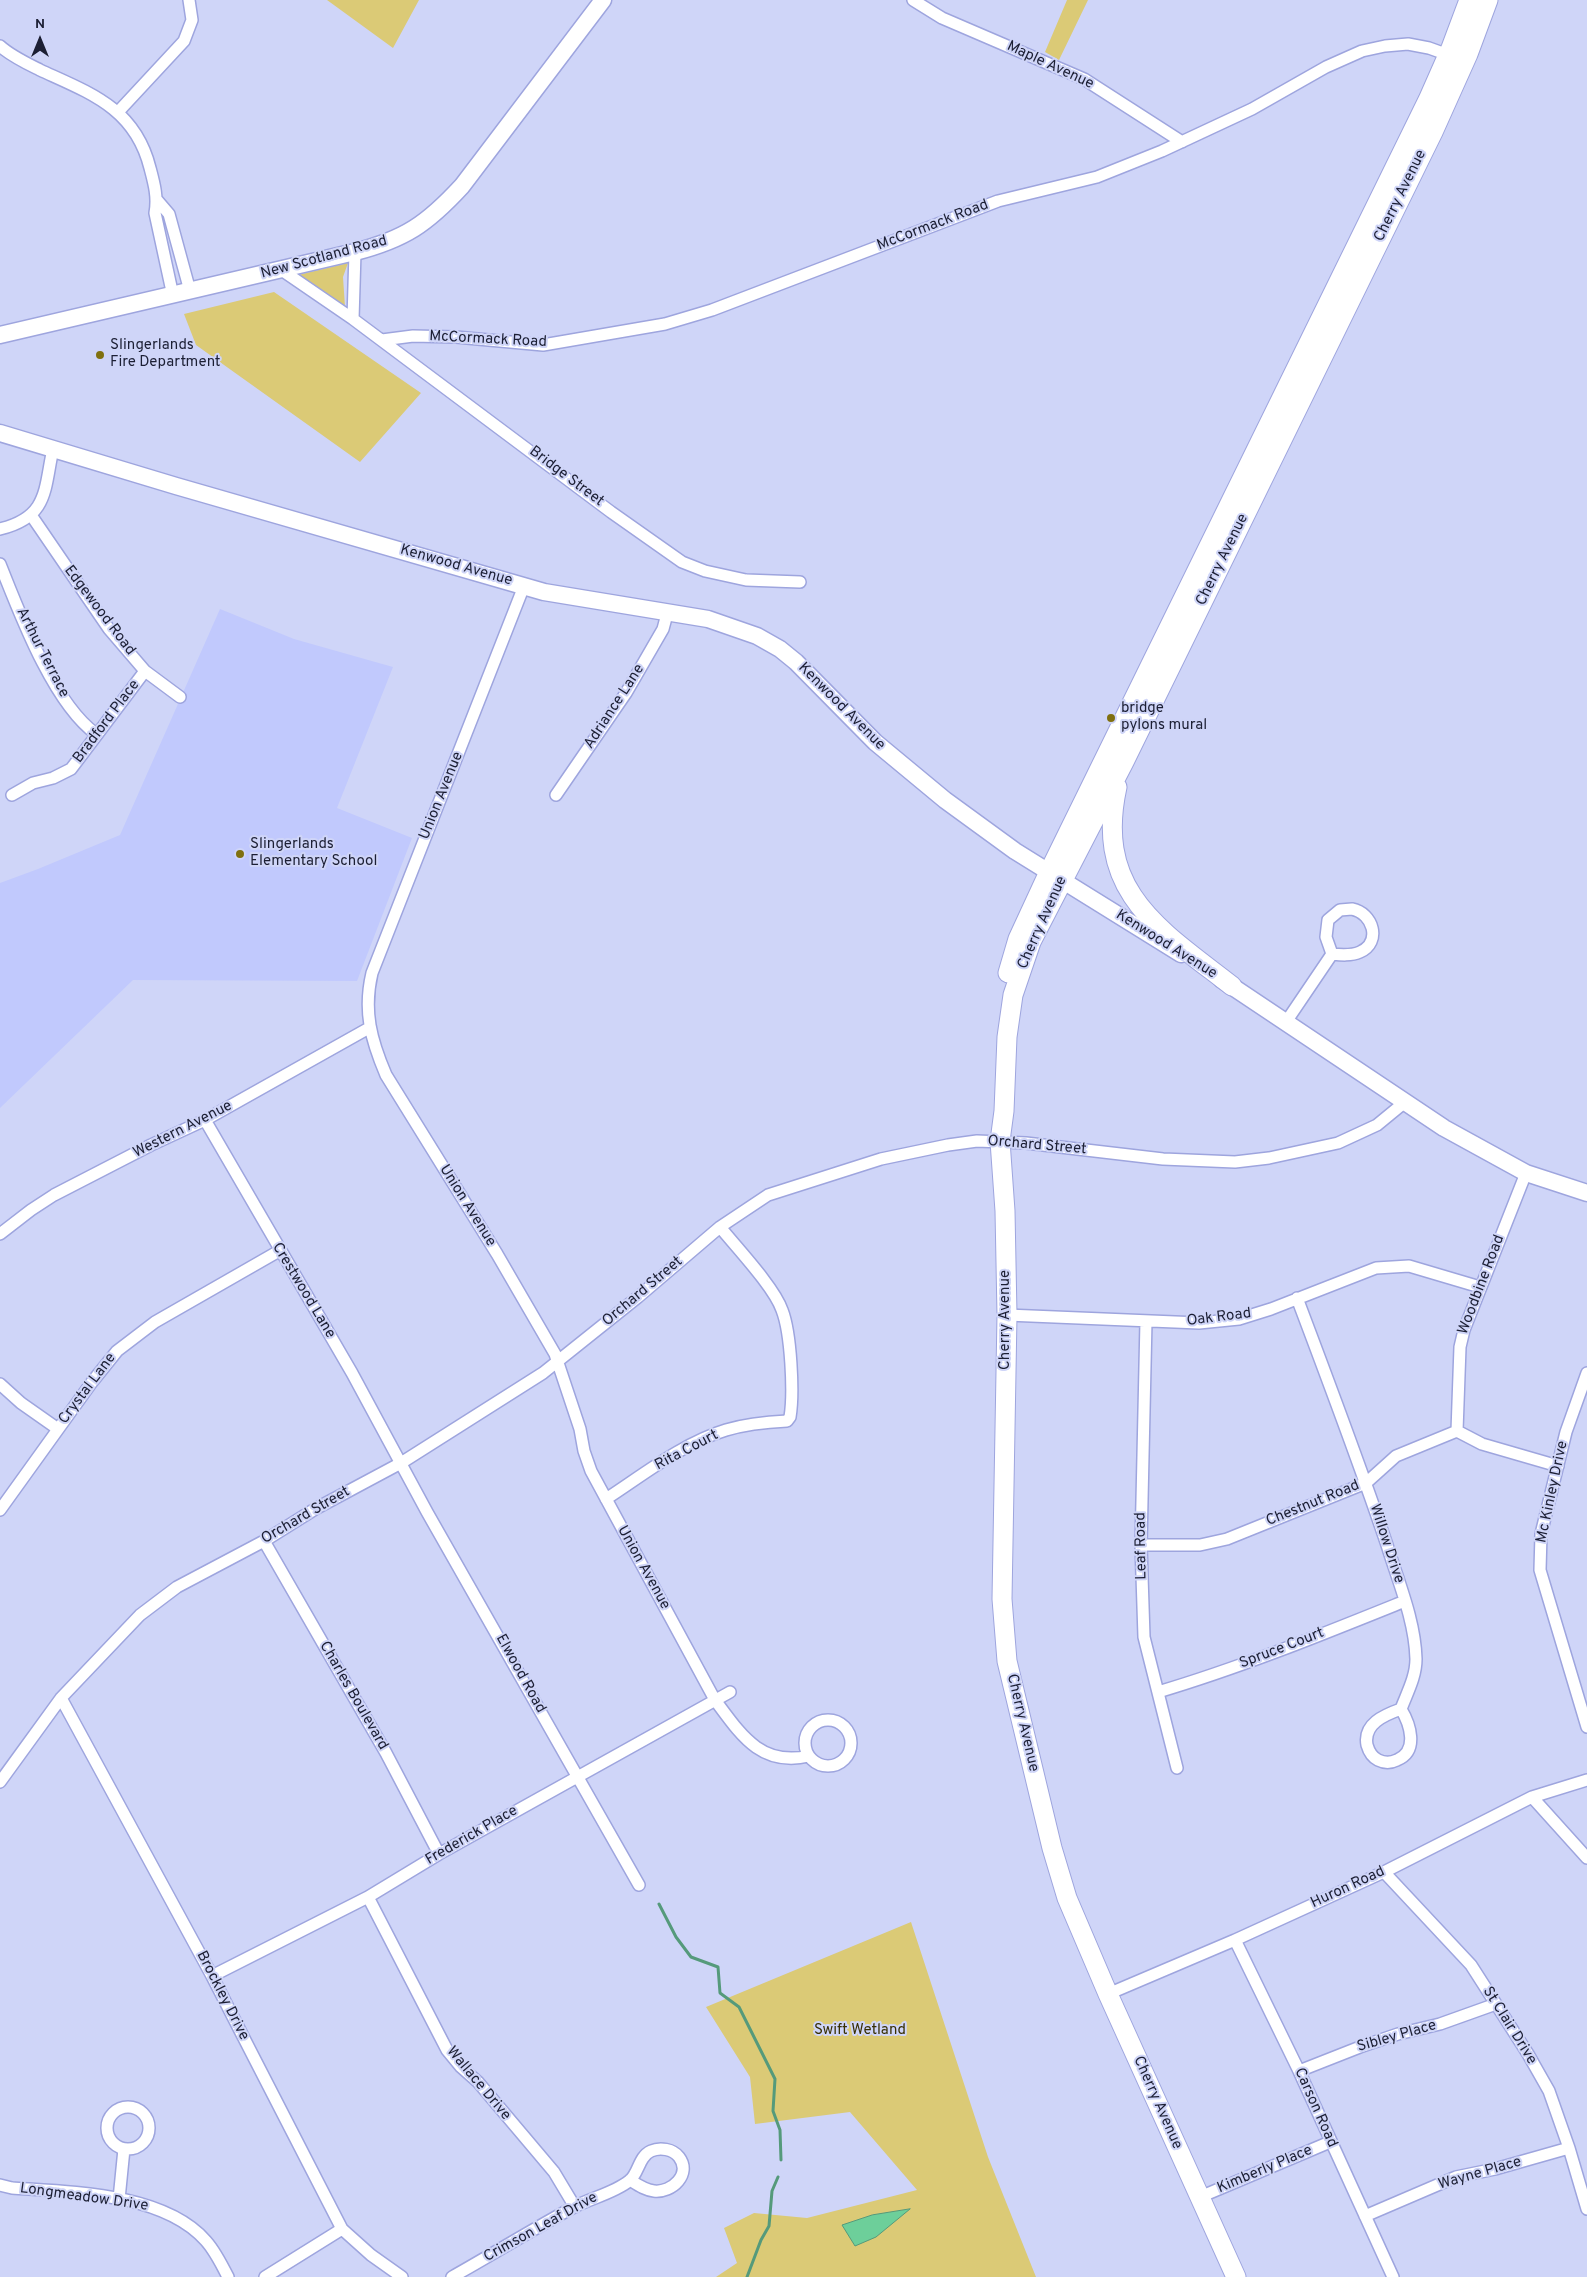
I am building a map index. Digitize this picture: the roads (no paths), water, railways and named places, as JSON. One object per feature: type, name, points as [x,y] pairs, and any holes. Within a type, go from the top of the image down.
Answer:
[{"type":"main road","name":"New Scotland Road","points":[[0,335],[355,252],[385,244],[405,235],[444,206],[462,186],[603,0]]},
{"type":"main road","name":"Cherry Avenue","points":[[1055,876],[1124,762],[1428,141],[1456,58],[1468,0]]},
{"type":"main road","name":"Cherry Avenue","points":[[1236,2277],[1066,1898],[1052,1848],[1007,1661],[1002,1599],[1007,1315],[1005,1210],[1000,1136],[1004,1111],[1007,1037],[1013,995],[1055,876],[1106,757],[1412,133],[1488,0]]},
{"type":"main road","name":"Kenwood Avenue","points":[[0,433],[524,586],[570,598],[722,623],[758,636],[780,649],[796,662],[896,761],[1015,851],[1232,986],[1444,1128],[1526,1173],[1587,1194]]},
{"type":"main road","points":[[1124,762],[1111,822],[1113,848],[1121,875],[1134,900],[1152,921],[1232,986]]},
{"type":"street","points":[[118,112],[184,41],[192,20],[189,0]]},
{"type":"street","name":"Maple Avenue","points":[[913,0],[942,18],[1084,79],[1182,142]]},
{"type":"street","name":"McCormack Road","points":[[382,340],[413,336],[456,337],[542,345],[665,324],[720,307],[998,201],[1097,176],[1182,142],[1252,109],[1326,67],[1362,52],[1385,46],[1408,44],[1429,48],[1456,58]]},
{"type":"street","points":[[0,46],[25,62],[90,92],[118,112],[135,132],[147,156],[158,200],[169,214],[190,291]]},
{"type":"street","points":[[158,200],[155,213],[173,296]]},
{"type":"street","points":[[353,319],[355,252]]},
{"type":"street","name":"Bridge Street","points":[[280,269],[382,340],[611,512],[682,562],[705,571],[746,580],[800,582]]},
{"type":"street","points":[[0,529],[9,527],[31,515],[39,506],[46,491],[53,449]]},
{"type":"street","name":"Edgewood Road","points":[[31,515],[104,622],[145,671],[180,697]]},
{"type":"street","name":"Arthur Terrace","points":[[0,564],[25,626],[56,686],[73,712],[85,726],[96,734]]},
{"type":"street","name":"Union Avenue","points":[[524,586],[372,973],[368,991],[369,1028],[374,1048],[386,1075],[497,1254],[555,1354],[580,1429],[584,1451],[591,1472],[715,1700],[734,1726],[754,1746],[780,1759],[792,1760],[809,1756],[820,1764],[827,1765],[840,1762],[849,1749],[850,1742],[845,1728],[831,1720],[824,1720],[810,1728],[805,1742],[809,1756]]},
{"type":"street","name":"Adriance Lane","points":[[556,796],[626,693],[663,630],[667,614]]},
{"type":"street","name":"Bradford Place","points":[[12,796],[33,783],[53,778],[71,769],[78,763],[96,734],[145,671]]},
{"type":"street","points":[[1347,909],[1359,910],[1365,914],[1372,924],[1373,932],[1369,944],[1359,953],[1332,954],[1326,937],[1328,920],[1335,913],[1347,909]]},
{"type":"street","points":[[1286,1022],[1332,954]]},
{"type":"street","name":"Western Avenue","points":[[0,1234],[31,1210],[54,1196],[151,1145],[205,1120],[369,1028]]},
{"type":"street","name":"Orchard Street","points":[[0,1782],[61,1698],[140,1615],[177,1587],[264,1541],[315,1509],[401,1463],[453,1432],[557,1362],[638,1297],[720,1227],[768,1195],[881,1159],[1000,1136],[1163,1159],[1235,1162],[1269,1158],[1338,1143],[1377,1125],[1405,1102]]},
{"type":"street","name":"Crestwood Lane","points":[[205,1120],[352,1373],[401,1463]]},
{"type":"street","name":"Woodbine Road","points":[[1457,1431],[1460,1347],[1464,1330],[1526,1173]]},
{"type":"street","name":"Rita Court","points":[[606,1500],[682,1452],[724,1430],[762,1423],[787,1421],[791,1413],[789,1350],[782,1311],[773,1294],[720,1227]]},
{"type":"street","name":"Crystal Lane","points":[[0,1510],[106,1363],[129,1341],[155,1322],[280,1251]]},
{"type":"street","name":"Oak Road","points":[[1007,1315],[1199,1323],[1239,1318],[1271,1309],[1348,1278],[1384,1267],[1409,1266],[1480,1287]]},
{"type":"street","name":"Willow Drive","points":[[1297,1298],[1366,1483],[1405,1601],[1416,1659],[1413,1679],[1401,1710]]},
{"type":"street","name":"Leaf Road","points":[[1146,1321],[1141,1545],[1144,1637],[1177,1768]]},
{"type":"street","name":"Mc Kinley Drive","points":[[1587,1373],[1566,1432],[1541,1534],[1540,1570],[1587,1727]]},
{"type":"street","points":[[0,1384],[21,1403],[58,1428]]},
{"type":"street","points":[[1457,1431],[1482,1444],[1558,1466]]},
{"type":"street","name":"Chestnut Road","points":[[1141,1545],[1200,1545],[1227,1539],[1366,1483],[1396,1456],[1457,1431]]},
{"type":"street","name":"Elwood Road","points":[[401,1463],[639,1885]]},
{"type":"street","name":"Charles Boulevard","points":[[264,1541],[386,1754],[439,1854]]},
{"type":"street","name":"Spruce Court","points":[[1158,1692],[1296,1646],[1405,1601]]},
{"type":"street","name":"Frederick Place","points":[[212,1976],[368,1897],[576,1776],[730,1692]]},
{"type":"street","name":"Brockley Drive","points":[[61,1698],[212,1976],[342,2229],[371,2255],[402,2277]]},
{"type":"street","points":[[1401,1710],[1409,1730],[1410,1746],[1402,1758],[1395,1761],[1379,1760],[1372,1755],[1368,1748],[1366,1739],[1368,1731],[1375,1721],[1401,1710]]},
{"type":"street","name":"Huron Road","points":[[1108,1994],[1235,1940],[1384,1872],[1532,1797],[1587,1780]]},
{"type":"street","points":[[1532,1797],[1587,1858]]},
{"type":"street","name":"St Clair Drive","points":[[1384,1872],[1471,1965],[1528,2054],[1549,2091],[1569,2148],[1587,2209]]},
{"type":"street","name":"Wallace Drive","points":[[368,1897],[447,2050],[461,2067],[478,2082],[554,2172],[575,2207]]},
{"type":"street","name":"Carson Road","points":[[1235,1940],[1299,2071],[1393,2277]]},
{"type":"street","name":"Sibley Place","points":[[1299,2071],[1398,2034],[1440,2024],[1496,2004]]},
{"type":"street","name":"Kimberly Place","points":[[1200,2197],[1330,2142]]},
{"type":"street","points":[[119,2199],[124,2148]]},
{"type":"street","name":"Wayne Place","points":[[1365,2216],[1456,2178],[1569,2148]]},
{"type":"street","points":[[661,2149],[671,2151],[679,2156],[682,2164],[682,2174],[679,2182],[664,2190],[654,2191],[642,2188],[630,2180],[643,2158],[651,2151],[661,2149]]},
{"type":"street","name":"Crimson Leaf Drive","points":[[452,2277],[575,2207],[630,2180]]},
{"type":"street","name":"Longmeadow Drive","points":[[0,2185],[12,2188],[119,2199],[157,2207],[185,2222],[206,2242],[228,2277]]},
{"type":"street","points":[[265,2277],[342,2229]]},
{"type":"waterway","points":[[659,1904],[676,1937],[691,1957],[718,1967],[720,1993],[739,2007],[775,2079],[773,2111],[780,2130],[781,2160]]},
{"type":"waterway","points":[[747,2277],[761,2240],[769,2226],[772,2191],[778,2177]]},
{"type":"place","name":"Slingerlands Fire Department","points":[[100,355]]},
{"type":"place","name":"bridge pylons mural","points":[[1111,718]]},
{"type":"place","name":"Slingerlands Elementary School","points":[[240,854]]},
{"type":"park label","name":"Swift Wetland","points":[[860,2031]]}]
